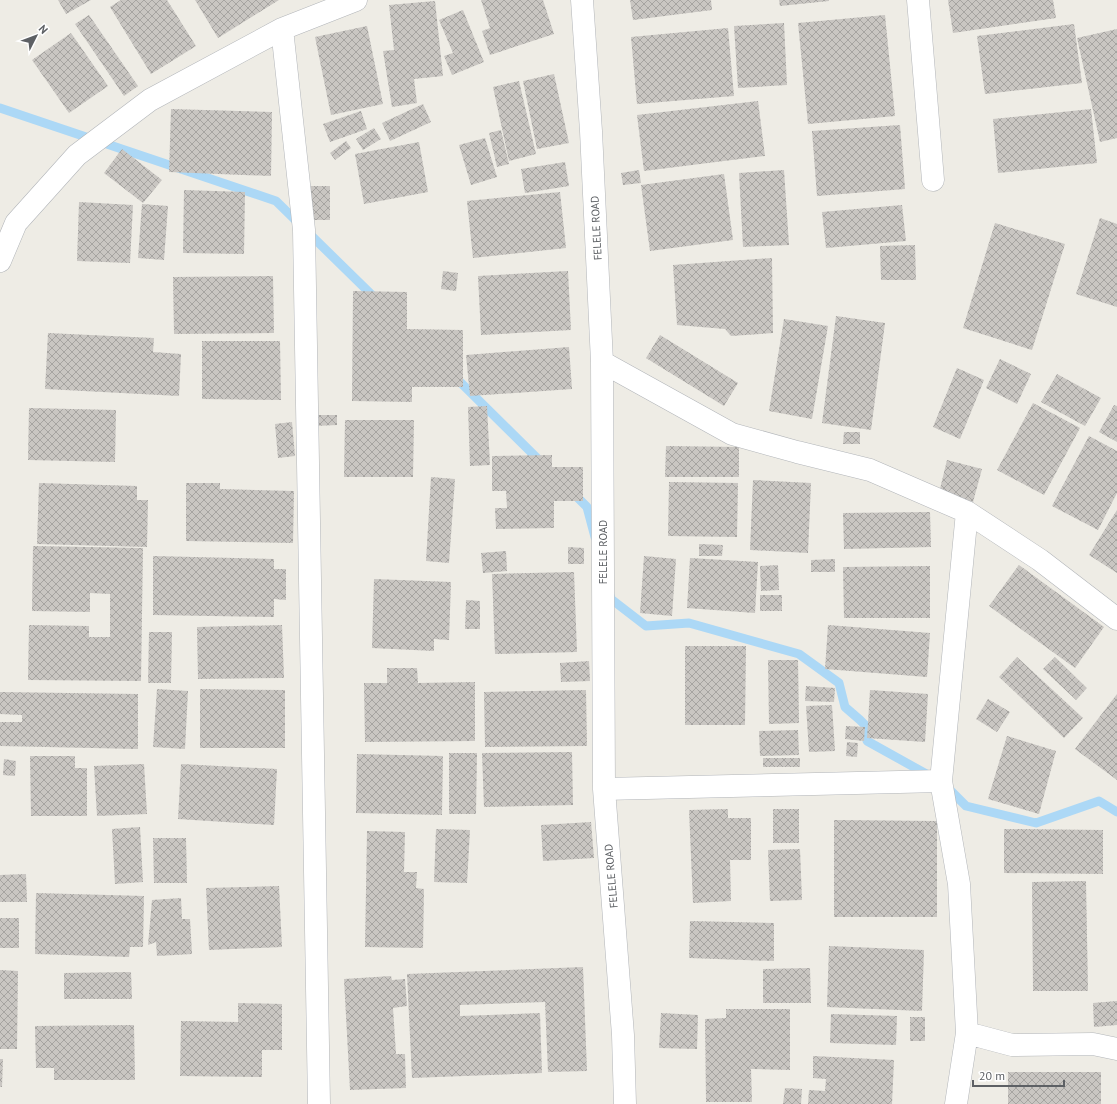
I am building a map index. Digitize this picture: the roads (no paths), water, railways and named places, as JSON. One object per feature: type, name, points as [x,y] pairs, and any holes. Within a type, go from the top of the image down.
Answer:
[{"type":"street","points":[[0,261],[16,223],[77,155],[150,100],[282,29],[356,0]]},
{"type":"street","name":"FELELE ROAD","points":[[582,0],[591,131],[602,362],[604,789],[623,1035],[625,1104]]},
{"type":"street","points":[[918,0],[933,180]]},
{"type":"street","points":[[282,29],[304,230],[319,1104]]},
{"type":"street","points":[[602,362],[732,434],[870,470],[967,512],[1040,560],[1117,619]]},
{"type":"street","points":[[956,1104],[967,1033],[959,884],[941,782],[967,512]]},
{"type":"street","points":[[604,789],[941,782]]},
{"type":"street","points":[[967,1033],[1012,1045],[1092,1044],[1117,1049]]},
{"type":"waterway","points":[[0,108],[276,201],[377,300]]},
{"type":"waterway","points":[[454,376],[543,464]]},
{"type":"waterway","points":[[573,493],[587,507],[595,537]]},
{"type":"waterway","points":[[609,592],[611,599],[646,626],[689,623],[799,654],[839,683],[845,707],[866,726],[867,741],[930,776]]},
{"type":"waterway","points":[[946,786],[966,806],[1036,823],[1099,801],[1117,812]]}]
